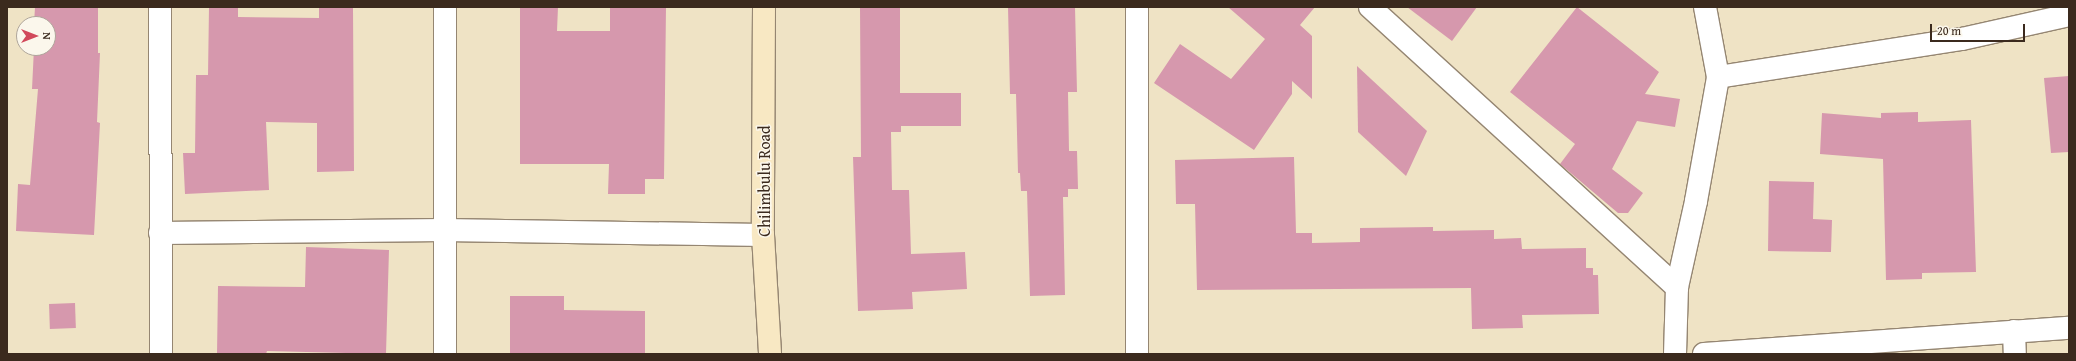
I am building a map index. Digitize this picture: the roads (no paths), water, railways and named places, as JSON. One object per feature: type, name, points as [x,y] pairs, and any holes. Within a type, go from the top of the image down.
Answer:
[{"type":"main road","name":"Chilimbulu Road","points":[[764,7],[763,235],[770,354]]},
{"type":"street","points":[[160,7],[161,354]]},
{"type":"street","points":[[445,7],[445,354]]},
{"type":"street","points":[[1137,7],[1137,354]]},
{"type":"street","points":[[1370,7],[1677,287]]},
{"type":"street","points":[[1675,354],[1677,287],[1696,201],[1718,77],[1705,7]]},
{"type":"street","points":[[1718,77],[1955,40],[2069,15]]},
{"type":"street","points":[[160,232],[444,230],[763,235]]},
{"type":"street","points":[[1704,354],[2069,328]]},
{"type":"street","points":[[2014,331],[2015,354]]}]
